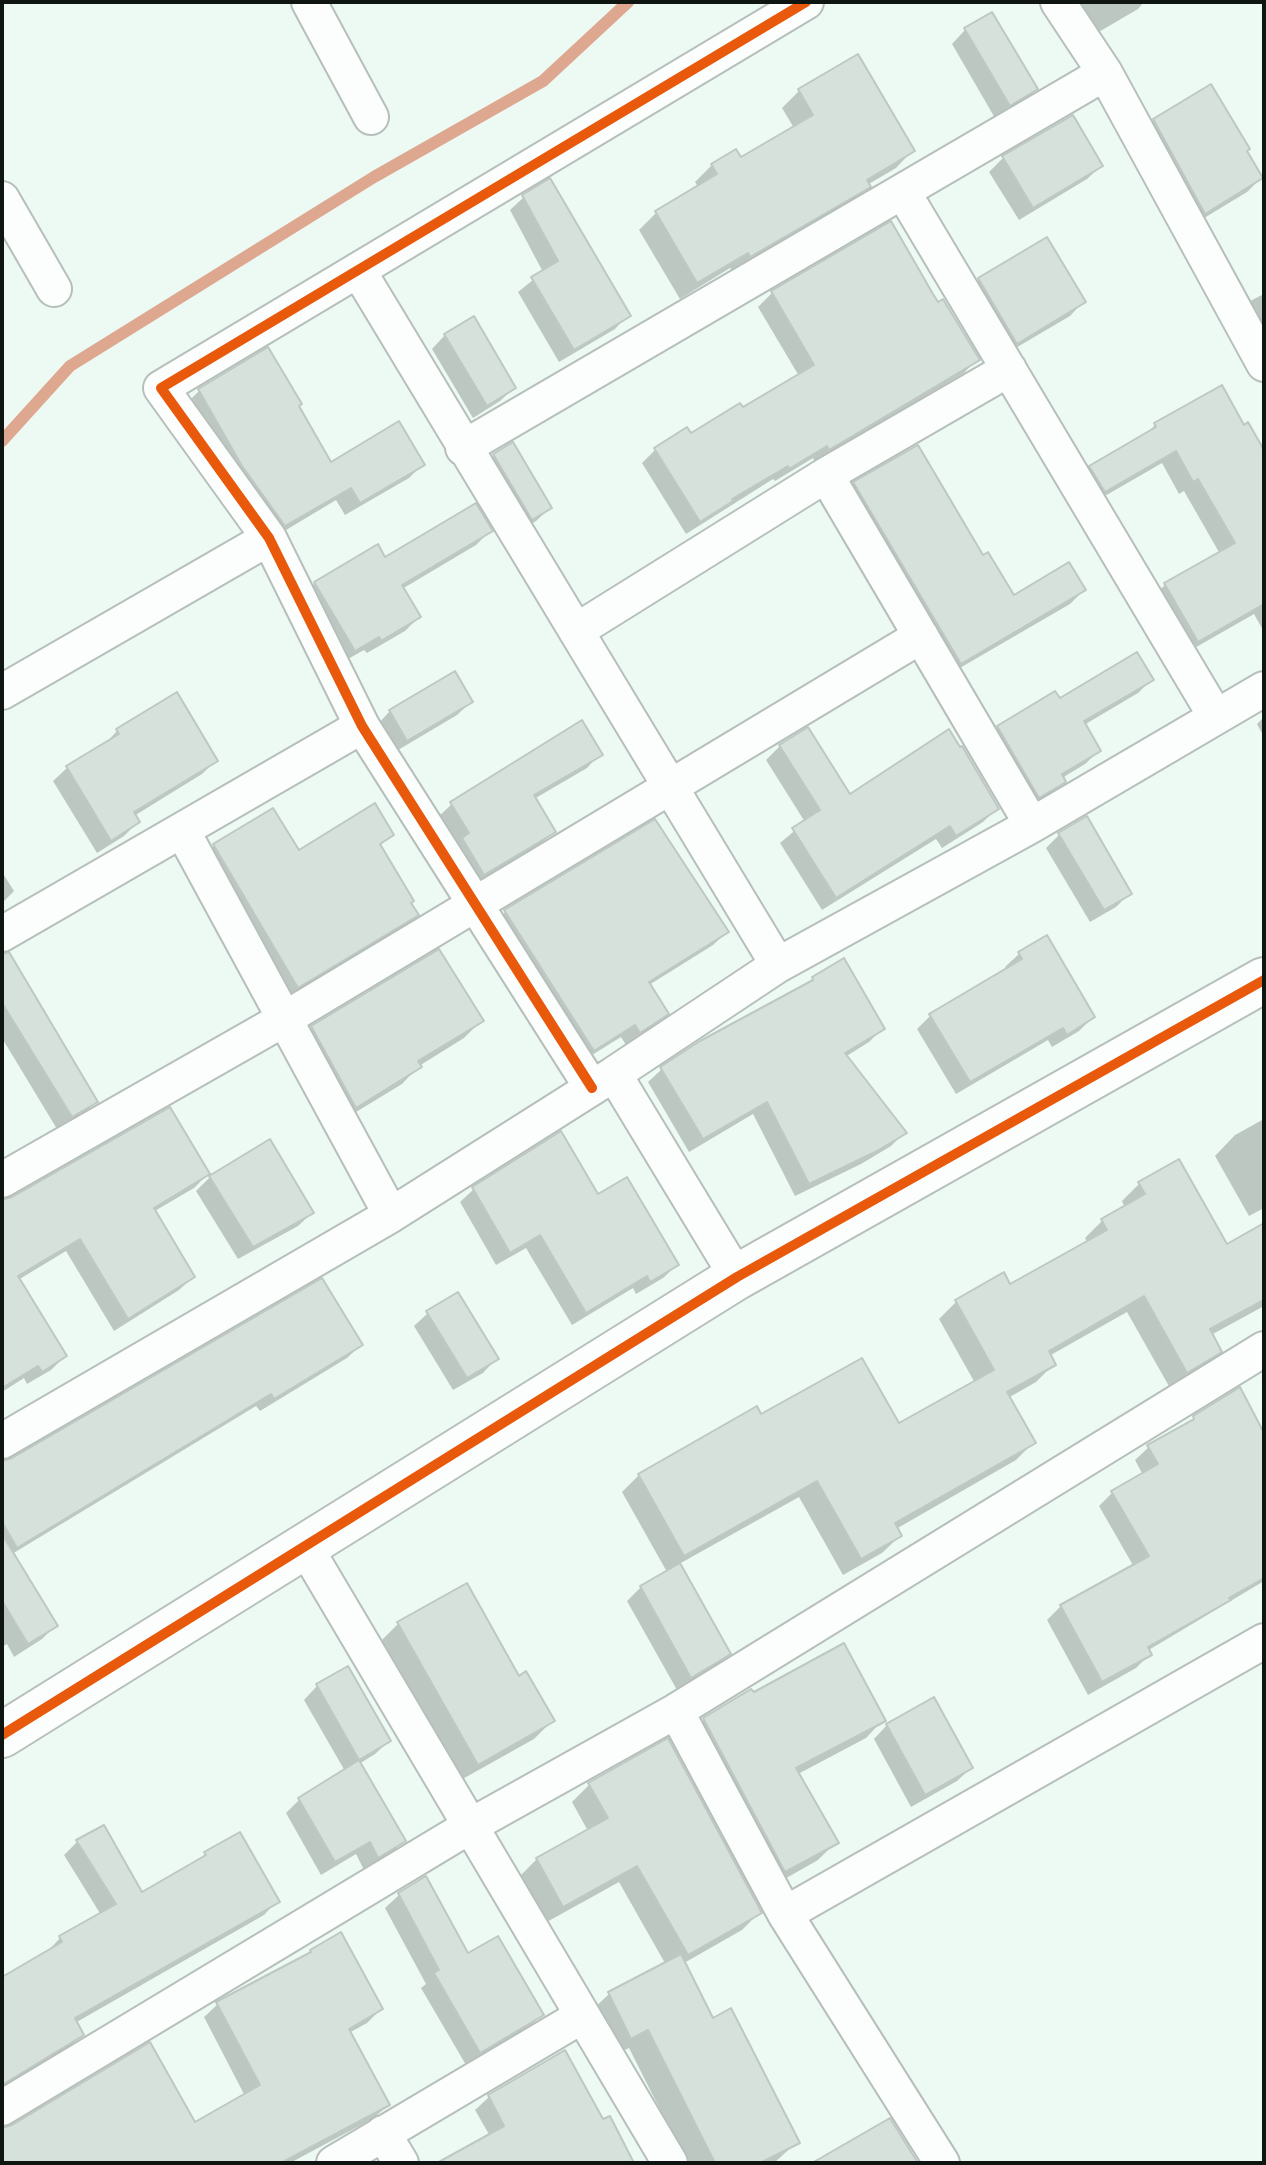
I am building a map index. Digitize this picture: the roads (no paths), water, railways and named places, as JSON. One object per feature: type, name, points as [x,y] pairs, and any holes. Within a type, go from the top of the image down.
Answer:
[{"type":"street","points":[[309,2],[371,117]]},
{"type":"street","points":[[737,1277],[603,1081],[476,905],[362,726],[269,538],[161,388],[806,2]]},
{"type":"street","points":[[1058,2],[1105,73],[1264,364]]},
{"type":"street","points":[[463,448],[1105,73]]},
{"type":"street","points":[[903,192],[1216,717]]},
{"type":"street","points":[[2,199],[54,289]]},
{"type":"street","points":[[358,270],[778,965]]},
{"type":"street","points":[[576,631],[826,475],[1009,369]]},
{"type":"street","points":[[826,475],[1032,825]]},
{"type":"street","points":[[2,692],[269,538]]},
{"type":"street","points":[[2,1180],[286,1018],[921,636]]},
{"type":"street","points":[[3,1438],[391,1215],[603,1081],[778,965],[1032,825],[1264,689]]},
{"type":"street","points":[[2,934],[362,726]]},
{"type":"street","points":[[182,830],[391,1215]]},
{"type":"street","points":[[2,1735],[737,1277],[1264,980]]},
{"type":"street","points":[[2,2108],[470,1826],[676,1711],[1264,1350]]},
{"type":"street","points":[[304,1545],[670,2163]]},
{"type":"street","points":[[785,1914],[1264,1641]]},
{"type":"street","points":[[676,1711],[785,1914],[942,2163]]},
{"type":"street","points":[[334,2163],[582,2016]]},
{"type":"street","points":[[383,2133],[401,2163]]},
{"type":"waterway","points":[[2,441],[70,366],[374,177],[543,81],[628,2]]}]
